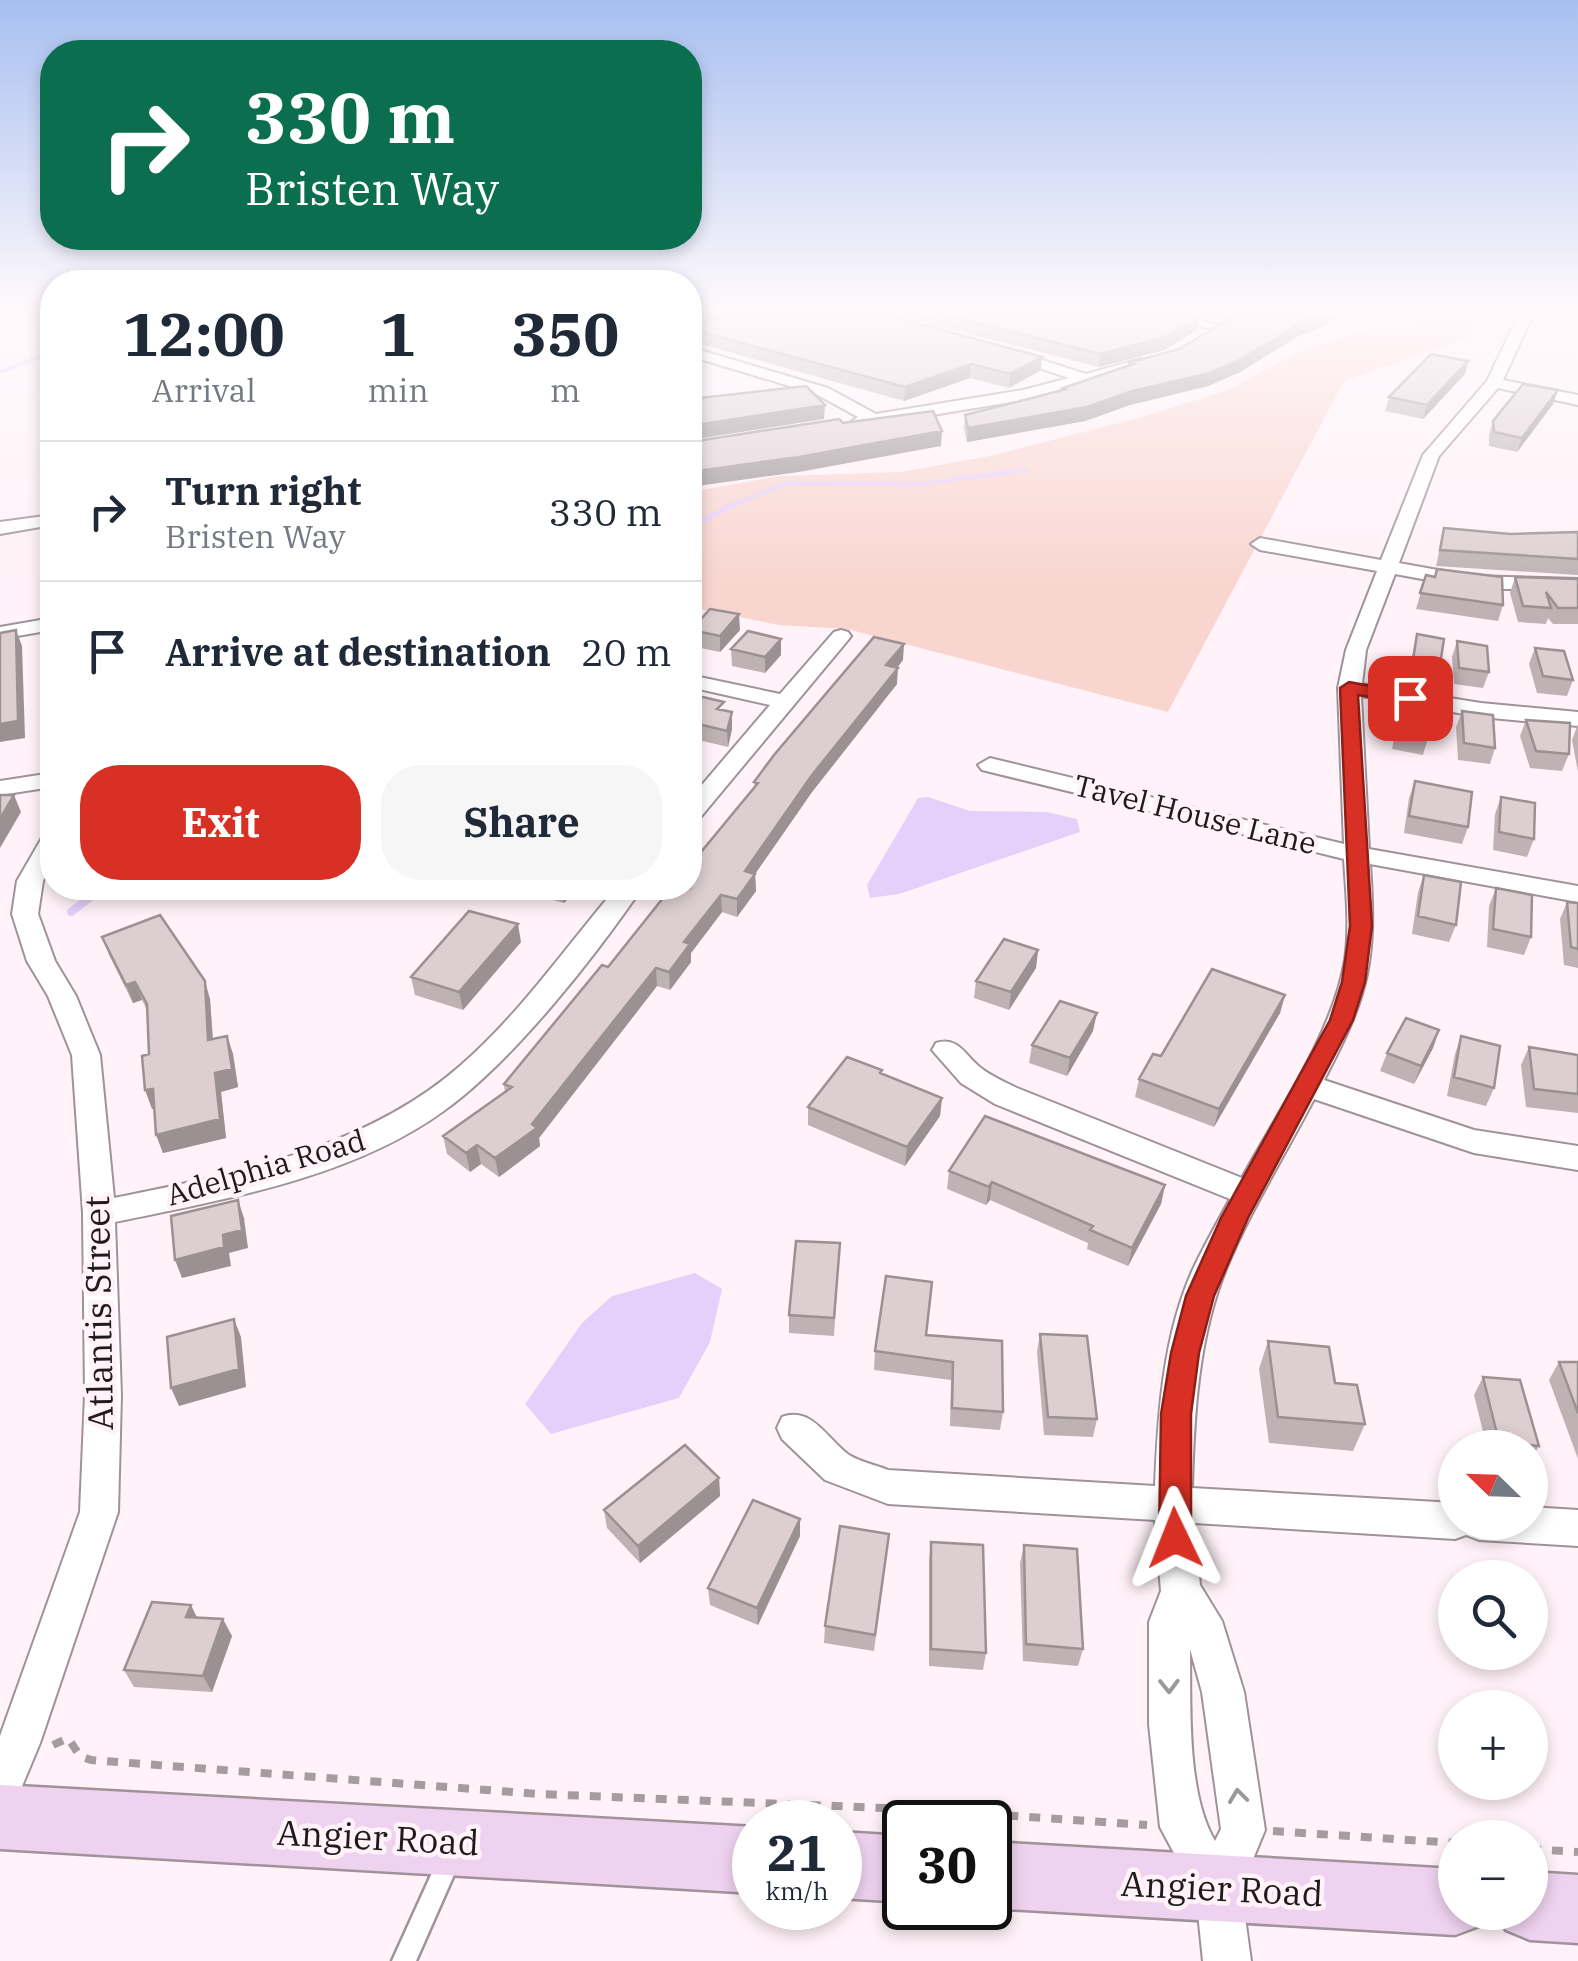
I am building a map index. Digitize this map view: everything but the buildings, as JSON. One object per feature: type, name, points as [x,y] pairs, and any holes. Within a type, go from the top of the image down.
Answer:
[{"type":"street","points":[[843,404],[873,420]]},
{"type":"street","points":[[836,425],[973,404]]},
{"type":"street","points":[[1226,1961],[1218,1888],[1182,1827],[1168,1692],[1169,1622],[1181,1591],[1173,1506],[1176,1414],[1192,1324],[1209,1270],[1342,1020],[1354,982],[1361,926],[1349,688],[1360,637],[1431,455],[1476,404]]},
{"type":"street","points":[[0,528],[40,522]]},
{"type":"street","points":[[1260,544],[1488,584],[1578,585]]},
{"type":"street","points":[[0,633],[40,626]]},
{"type":"street","points":[[702,800],[841,636]]},
{"type":"street","points":[[702,685],[784,702]]},
{"type":"street","points":[[1349,688],[1494,712],[1578,719]]},
{"type":"street","name":"Tavel House Lane","points":[[990,765],[1356,854],[1578,894]]},
{"type":"street","points":[[0,788],[40,782]]},
{"type":"street","name":"Atlantis Street","points":[[0,1788],[20,1743],[99,1512],[104,1395],[99,1212],[86,1055],[62,996],[41,961],[24,914],[30,882],[40,863]]},
{"type":"street","name":"Adelphia Road","points":[[99,1212],[338,1154],[389,1131],[432,1104],[470,1073],[619,900]]},
{"type":"street","points":[[946,1050],[972,1076],[1006,1096],[1248,1192]]},
{"type":"street","points":[[1307,1085],[1446,1136],[1518,1152],[1578,1158]]},
{"type":"street","points":[[795,1428],[838,1468],[888,1487],[1438,1520]]},
{"type":"street","points":[[1548,1526],[1578,1528]]},
{"type":"street","points":[[1181,1591],[1202,1621],[1223,1692],[1243,1830],[1218,1888]]},
{"type":"street","name":"Angier Road","points":[[0,1817],[732,1859]]},
{"type":"street","name":"Angier Road","points":[[1012,1875],[1438,1901]]},
{"type":"street","points":[[1548,1907],[1578,1909]]},
{"type":"lane","points":[[404,1961],[457,1842]]},
{"type":"path","points":[[50,1746],[68,1738],[80,1756],[114,1763],[522,1793],[909,1809],[1145,1825]]},
{"type":"path","points":[[1282,1832],[1438,1842]]},
{"type":"path","points":[[1548,1850],[1578,1852]]},
{"type":"shaded area","points":[[1185,404],[1332,404],[1168,712],[847,629],[779,625],[702,609],[702,490],[780,476],[901,472],[995,455]]},
{"type":"shaded area","points":[[928,797],[970,811],[1047,812],[1077,819],[1080,832],[899,894],[870,898],[867,885],[918,798]]},
{"type":"shaded area","points":[[695,1273],[722,1289],[710,1342],[679,1398],[551,1434],[525,1404],[582,1323],[612,1296]]},
{"type":"waterway","points":[[733,505],[787,483],[922,484],[1026,470]]},
{"type":"waterway","points":[[702,521],[738,502]]},
{"type":"waterway","points":[[71,912],[86,900]]},
{"type":"route","points":[[1175,1538],[1173,1443],[1185,1353],[1200,1296],[1234,1218],[1342,1020],[1358,963],[1361,926],[1349,688],[1410,698]]}]
